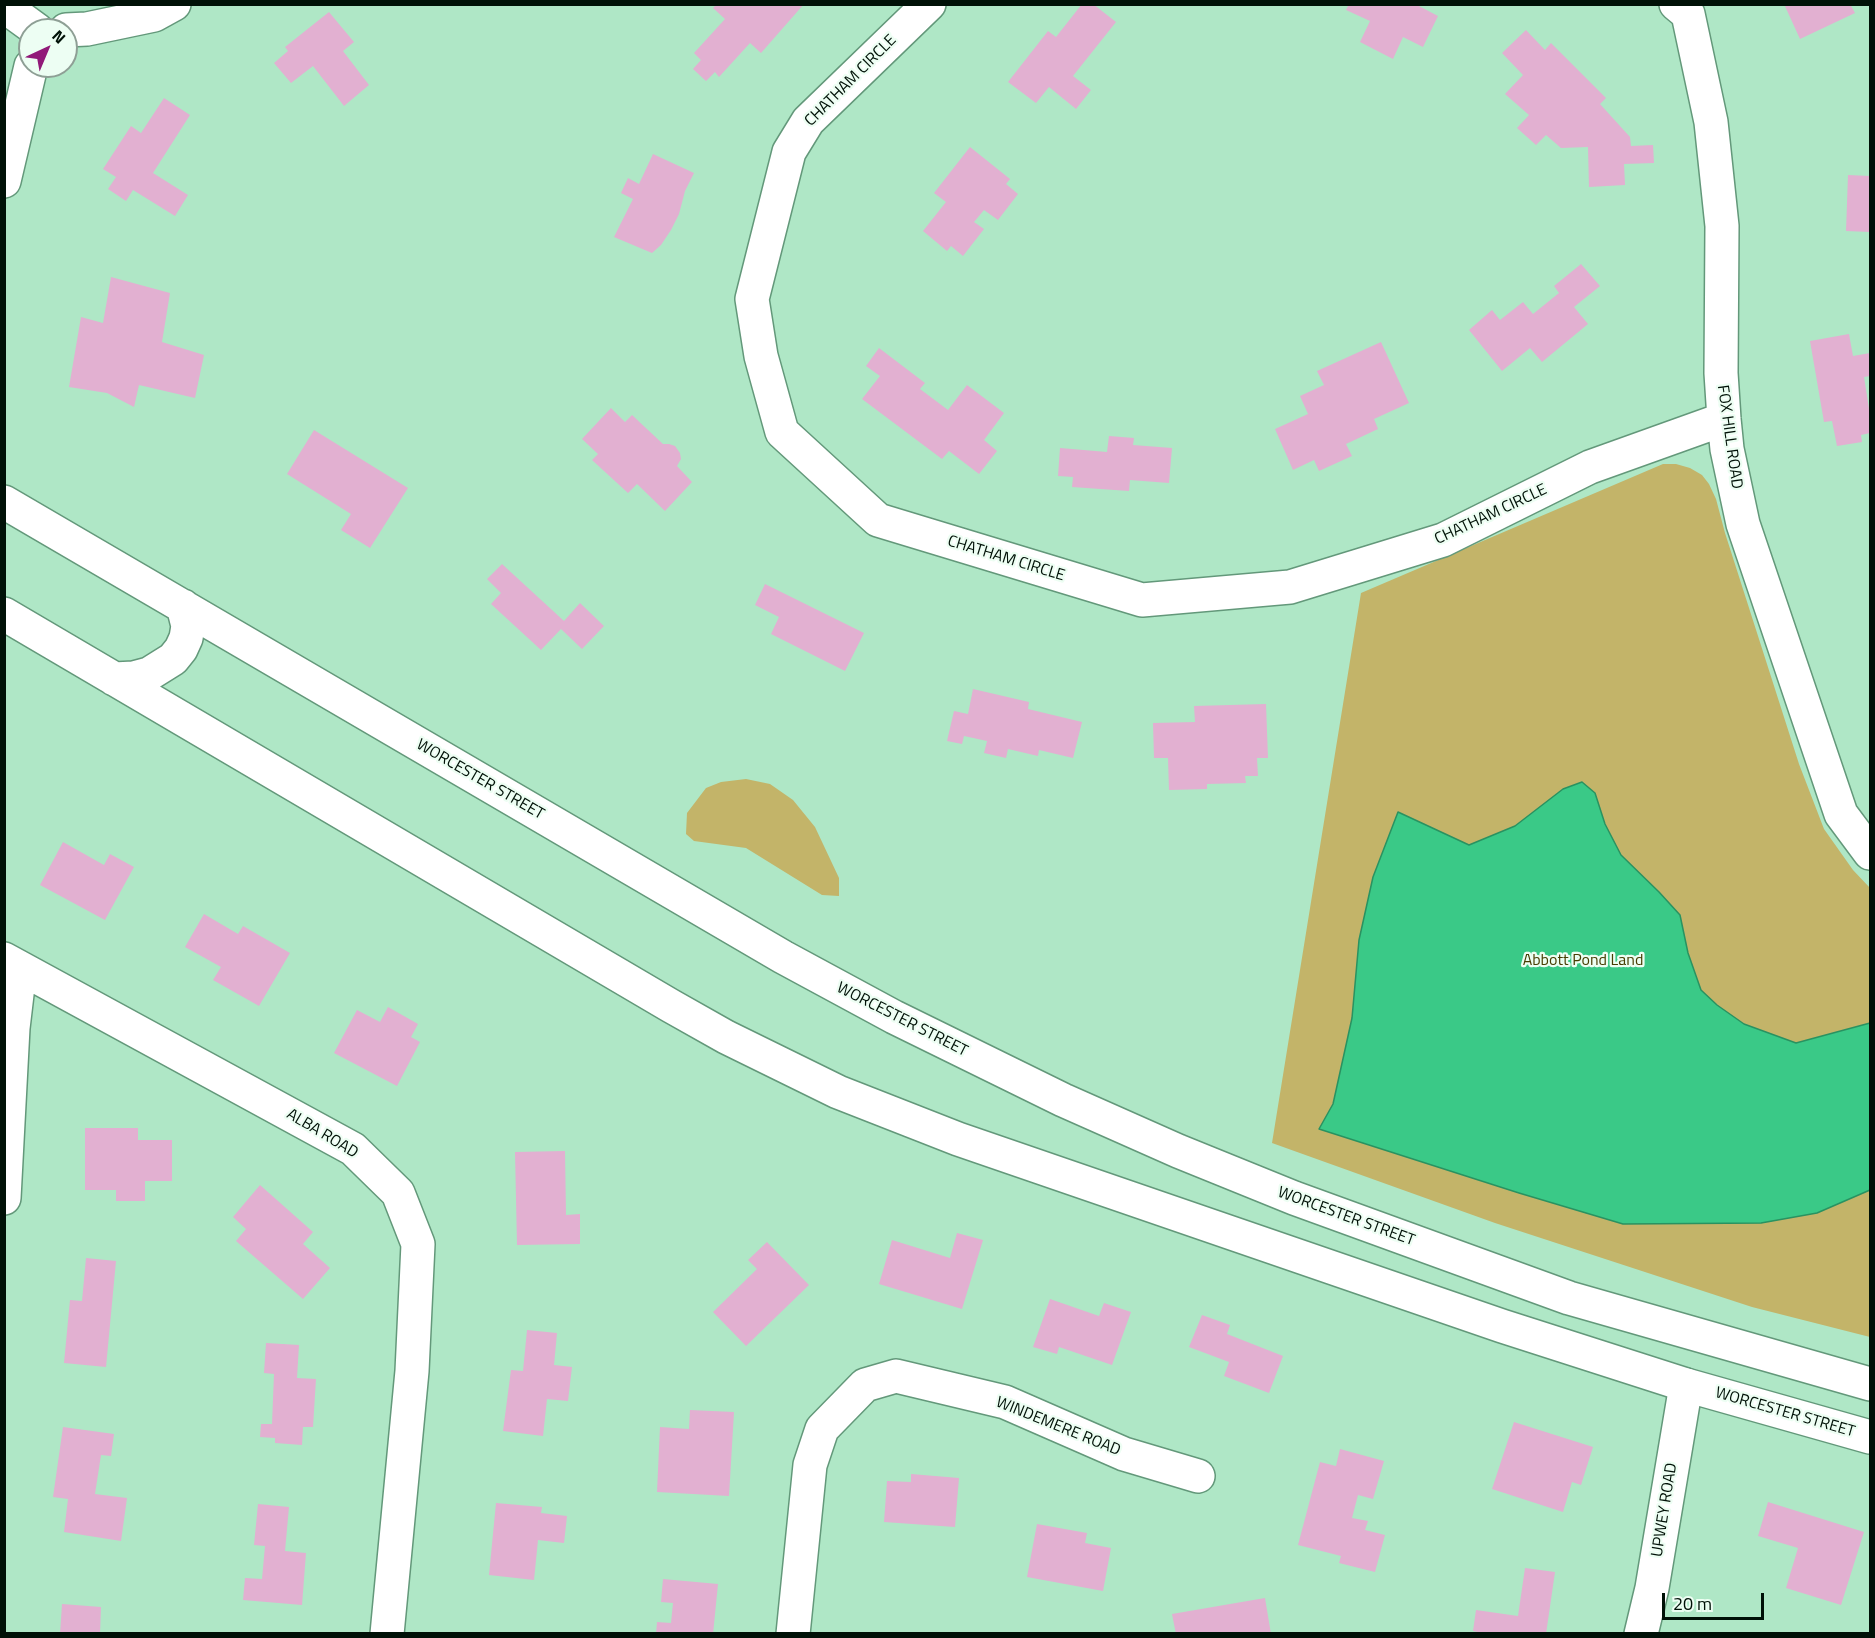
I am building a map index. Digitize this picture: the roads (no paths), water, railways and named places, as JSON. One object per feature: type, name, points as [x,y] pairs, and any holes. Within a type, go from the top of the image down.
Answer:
[{"type":"main road","points":[[78,29],[154,15],[174,4]]},
{"type":"main road","name":"CHATHAM CIRCLE","points":[[929,4],[808,121],[789,152],[752,298],[761,356],[782,432],[878,520],[1142,600],[1290,587],[1443,540],[1590,467],[1724,419]]},
{"type":"main road","points":[[4,6],[20,18]]},
{"type":"main road","name":"FOX HILL ROAD","points":[[1683,8],[1712,122],[1722,226],[1721,373],[1724,419],[1727,449],[1743,524],[1841,814],[1870,853]]},
{"type":"main road","points":[[4,181],[28,78]]},
{"type":"main road","name":"WORCESTER STREET","points":[[4,502],[792,962],[894,1017],[1064,1100],[1178,1151],[1294,1198],[1569,1298],[1870,1384]]},
{"type":"main road","points":[[114,679],[134,678],[149,674],[173,658],[181,649],[186,638],[188,626],[183,606]]},
{"type":"main road","name":"WORCESTER STREET","points":[[4,614],[671,1006],[726,1037],[838,1092],[1014,1159],[1490,1322],[1686,1385],[1870,1437]]},
{"type":"main road","points":[[4,1198],[12,1028],[12,964]]},
{"type":"main road","name":"ALBA ROAD","points":[[12,964],[353,1149],[398,1193],[418,1244],[412,1371],[387,1634]]},
{"type":"main road","name":"WINDEMERE ROAD","points":[[793,1634],[810,1465],[822,1429],[865,1385],[896,1376],[1005,1402],[1124,1454],[1198,1476]]},
{"type":"main road","name":"UPWEY ROAD","points":[[1641,1634],[1652,1588],[1686,1385]]},
{"type":"park label","name":"Abbott Pond Land","points":[[1583,961]]}]
